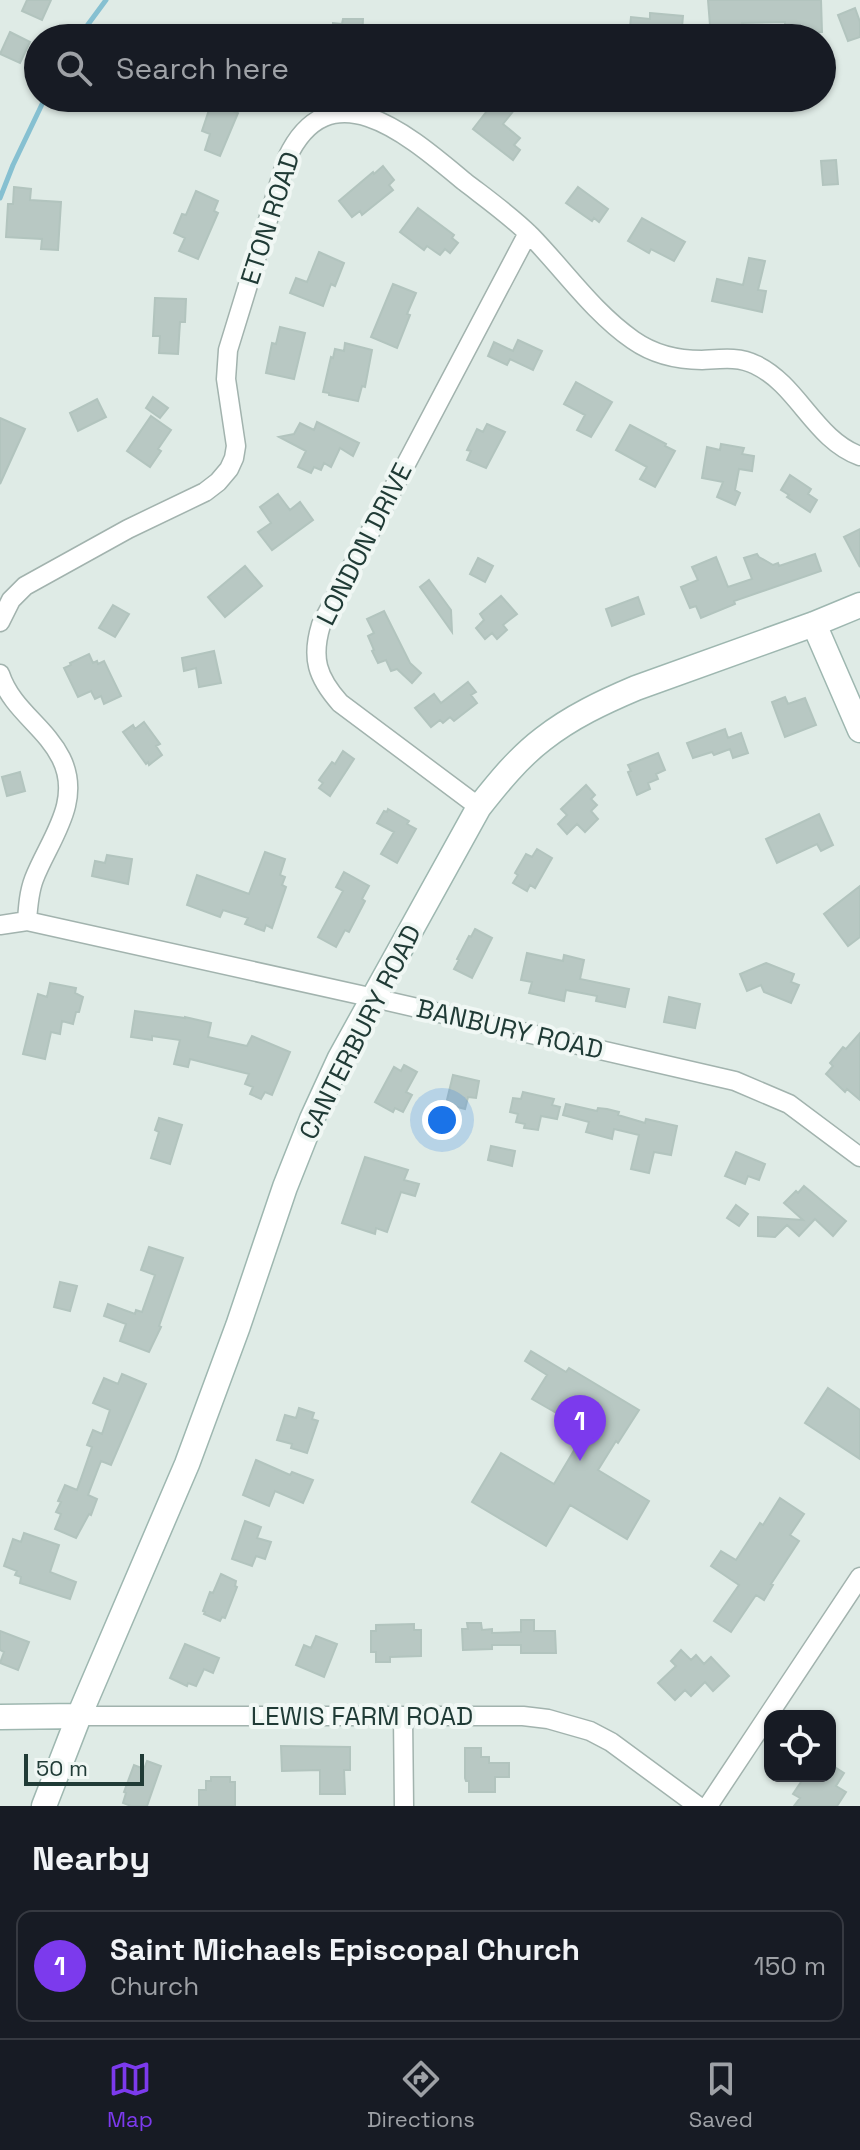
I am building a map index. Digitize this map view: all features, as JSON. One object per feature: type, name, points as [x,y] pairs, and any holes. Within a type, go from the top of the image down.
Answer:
[{"type":"street","name":"ETON ROAD","points":[[0,622],[11,600],[25,586],[128,529],[205,492],[229,469],[236,446],[226,379],[228,350],[287,158],[303,131],[330,116],[362,114],[393,126],[528,233],[592,304],[635,341],[673,357],[754,363],[785,386],[837,444],[860,456]]},
{"type":"street","name":"LONDON DRIVE","points":[[479,807],[340,703],[323,680],[315,655],[321,625],[528,233]]},
{"type":"street","name":"CANTERBURY ROAD","points":[[44,1806],[79,1716],[187,1464],[312,1119],[340,1058],[479,807],[532,748],[585,712],[636,688],[860,605]]},
{"type":"street","points":[[814,624],[860,730]]},
{"type":"street","points":[[0,674],[11,697],[60,756],[68,787],[64,817],[34,879],[27,921]]},
{"type":"street","name":"BANBURY ROAD","points":[[0,925],[27,921],[735,1081],[789,1104],[859,1154]]},
{"type":"street","points":[[708,1806],[860,1577]]},
{"type":"street","points":[[403,1716],[404,1806]]},
{"type":"street","name":"LEWIS FARM ROAD","points":[[0,1717],[523,1716],[590,1731],[611,1742],[698,1806]]},
{"type":"building","points":[[27,0],[51,0],[42,20],[22,11]]},
{"type":"building","points":[[708,0],[821,0],[822,24],[710,24]]},
{"type":"building","points":[[855,8],[860,22],[860,37],[848,41],[838,15]]},
{"type":"building","points":[[650,13],[683,16],[682,24],[630,24],[631,17],[650,19]]},
{"type":"building","points":[[343,19],[363,19],[363,24],[342,24]]},
{"type":"building","points":[[10,32],[24,39],[24,55],[20,63],[0,54]]},
{"type":"building","points":[[208,112],[238,113],[220,156],[205,150],[210,134],[202,131]]},
{"type":"building","points":[[486,112],[513,112],[503,124],[520,138],[514,145],[520,150],[513,160],[473,129]]},
{"type":"building","points":[[836,160],[838,184],[823,185],[821,161]]},
{"type":"building","points":[[383,166],[394,180],[389,185],[393,190],[362,215],[360,211],[352,217],[339,201]]},
{"type":"building","points":[[14,187],[31,189],[30,200],[61,202],[58,250],[41,249],[42,239],[6,237],[8,204],[13,204]]},
{"type":"building","points":[[578,187],[608,209],[599,222],[594,218],[592,221],[566,203]]},
{"type":"building","points":[[196,191],[218,201],[214,211],[218,213],[198,259],[179,251],[185,238],[174,233]]},
{"type":"building","points":[[418,208],[454,235],[452,238],[458,243],[450,253],[445,249],[440,255],[427,246],[424,250],[400,232]]},
{"type":"building","points":[[642,218],[685,242],[674,261],[651,249],[649,253],[628,241]]},
{"type":"building","points":[[319,252],[344,263],[335,286],[331,284],[323,306],[290,293],[296,278],[307,282]]},
{"type":"building","points":[[749,258],[765,261],[758,290],[766,291],[762,312],[712,301],[717,279],[743,285]]},
{"type":"building","points":[[393,284],[416,293],[397,348],[371,337]]},
{"type":"building","points":[[155,298],[186,299],[185,322],[180,322],[178,354],[159,353],[160,336],[153,336]]},
{"type":"building","points":[[280,327],[305,333],[294,379],[266,373],[272,343],[276,344]]},
{"type":"building","points":[[518,340],[542,351],[533,370],[510,359],[507,365],[488,356],[494,342],[513,351]]},
{"type":"building","points":[[345,343],[372,350],[365,387],[362,386],[358,401],[323,392],[331,357],[335,349],[344,351]]},
{"type":"building","points":[[576,382],[612,402],[591,437],[577,430],[585,415],[564,404]]},
{"type":"building","points":[[153,397],[168,408],[160,418],[146,408]]},
{"type":"building","points":[[97,399],[106,417],[78,431],[70,413]]},
{"type":"building","points":[[151,416],[171,430],[150,467],[127,451]]},
{"type":"building","points":[[0,418],[25,429],[0,484]]},
{"type":"building","points":[[317,422],[359,443],[353,456],[340,448],[331,467],[324,463],[321,470],[314,467],[311,473],[298,467],[306,451],[279,437],[294,434],[300,423],[314,430]]},
{"type":"building","points":[[487,424],[505,432],[486,468],[467,460],[471,451],[467,450],[477,429],[483,432]]},
{"type":"building","points":[[630,425],[675,451],[655,487],[640,479],[647,467],[616,450]]},
{"type":"building","points":[[721,444],[744,448],[742,454],[754,456],[752,471],[739,469],[735,490],[740,493],[735,505],[717,497],[723,482],[702,478],[707,447],[720,450]]},
{"type":"building","points":[[790,475],[811,489],[808,494],[817,500],[810,512],[781,490]]},
{"type":"building","points":[[278,494],[290,510],[300,502],[313,520],[272,550],[258,532],[271,523],[260,507]]},
{"type":"building","points":[[860,529],[860,567],[844,537]]},
{"type":"building","points":[[757,554],[779,566],[815,554],[821,571],[734,601],[735,604],[701,618],[696,606],[690,608],[681,587],[698,580],[692,567],[716,557],[728,587],[752,579],[744,558]]},
{"type":"building","points":[[478,558],[493,566],[485,582],[470,574]]},
{"type":"building","points":[[245,566],[262,586],[225,617],[208,597]]},
{"type":"building","points":[[429,580],[451,610],[452,632],[420,587]]},
{"type":"building","points":[[501,596],[517,614],[503,625],[507,630],[497,639],[492,633],[485,639],[476,628],[484,620],[480,614]]},
{"type":"building","points":[[638,597],[644,614],[612,626],[606,609]]},
{"type":"building","points":[[113,605],[129,614],[115,637],[99,628]]},
{"type":"building","points":[[384,611],[410,663],[421,673],[412,683],[397,669],[391,671],[386,660],[378,663],[372,651],[368,636],[374,633],[367,619]]},
{"type":"building","points":[[214,651],[221,683],[199,687],[196,668],[184,671],[182,658]]},
{"type":"building","points":[[89,654],[93,663],[104,661],[121,696],[104,704],[101,696],[95,699],[91,691],[78,697],[64,668]]},
{"type":"building","points":[[468,682],[476,692],[471,695],[477,703],[454,721],[450,717],[431,727],[415,708],[434,694],[441,703]]},
{"type":"building","points":[[785,697],[788,704],[805,698],[816,725],[785,737],[772,702]]},
{"type":"building","points":[[144,722],[160,744],[156,746],[162,755],[149,765],[123,732],[133,725],[135,729]]},
{"type":"building","points":[[725,729],[728,738],[741,733],[748,753],[733,758],[730,749],[693,758],[687,743]]},
{"type":"building","points":[[343,751],[354,759],[330,796],[319,788],[323,783],[319,780]]},
{"type":"building","points":[[658,753],[665,770],[656,774],[658,779],[648,783],[650,789],[637,795],[628,765]]},
{"type":"building","points":[[20,772],[25,791],[7,796],[2,777]]},
{"type":"building","points":[[586,785],[595,795],[591,799],[597,805],[591,811],[598,819],[585,832],[577,824],[567,834],[558,824],[567,815],[561,809]]},
{"type":"building","points":[[388,809],[409,821],[407,824],[416,829],[397,863],[381,854],[394,832],[377,823]]},
{"type":"building","points":[[819,814],[833,845],[821,851],[817,844],[777,863],[766,839]]},
{"type":"building","points":[[537,849],[552,858],[535,888],[530,885],[527,891],[513,883],[518,875],[515,873],[526,854],[532,857]]},
{"type":"building","points":[[265,852],[285,859],[280,875],[285,877],[282,885],[286,887],[272,928],[266,925],[264,931],[245,924],[248,918],[223,910],[220,917],[187,905],[197,875],[249,894]]},
{"type":"building","points":[[107,855],[132,859],[128,884],[92,876],[95,861],[105,863]]},
{"type":"building","points":[[344,872],[369,886],[349,932],[345,930],[336,947],[318,937],[343,891],[336,887]]},
{"type":"building","points":[[860,886],[860,937],[848,946],[824,914]]},
{"type":"building","points":[[475,929],[492,938],[472,978],[454,969]]},
{"type":"building","points":[[527,953],[563,961],[564,955],[584,960],[580,979],[629,989],[625,1007],[596,1001],[597,996],[566,990],[564,1001],[529,993],[532,982],[521,980]]},
{"type":"building","points":[[766,963],[794,974],[791,982],[799,985],[791,1003],[764,992],[761,985],[747,991],[740,974]]},
{"type":"building","points":[[50,983],[76,988],[75,993],[83,997],[73,1024],[62,1021],[60,1034],[51,1032],[45,1059],[23,1054],[38,994],[47,997]]},
{"type":"building","points":[[669,997],[700,1004],[695,1028],[664,1022]]},
{"type":"building","points":[[135,1011],[211,1023],[208,1037],[247,1046],[252,1036],[290,1052],[272,1095],[265,1092],[261,1099],[250,1094],[253,1087],[245,1084],[249,1074],[190,1059],[188,1067],[174,1064],[180,1040],[131,1037]]},
{"type":"building","points":[[860,1033],[860,1100],[847,1089],[845,1092],[826,1074],[833,1066],[830,1063],[843,1047],[846,1049]]},
{"type":"building","points":[[404,1065],[417,1072],[406,1092],[412,1095],[403,1112],[395,1108],[393,1112],[375,1102],[394,1067],[401,1071]]},
{"type":"building","points":[[453,1075],[479,1081],[476,1098],[468,1097],[465,1109],[446,1104]]},
{"type":"building","points":[[523,1092],[554,1099],[552,1105],[560,1107],[557,1119],[541,1116],[538,1130],[524,1128],[525,1124],[516,1122],[518,1114],[510,1112],[513,1098],[521,1099]]},
{"type":"building","points":[[566,1104],[597,1111],[598,1108],[607,1109],[645,1123],[646,1119],[677,1126],[671,1155],[654,1152],[649,1173],[631,1169],[639,1135],[614,1129],[612,1139],[586,1132],[589,1122],[563,1115]]},
{"type":"building","points":[[159,1118],[182,1125],[170,1164],[151,1158],[159,1132],[155,1130]]},
{"type":"building","points":[[491,1146],[515,1151],[512,1166],[488,1160]]},
{"type":"building","points":[[736,1152],[765,1164],[759,1180],[748,1176],[745,1184],[725,1176]]},
{"type":"building","points":[[365,1157],[408,1170],[404,1180],[419,1184],[415,1196],[401,1192],[387,1232],[376,1228],[375,1234],[342,1223]]},
{"type":"building","points":[[804,1186],[846,1221],[833,1236],[815,1219],[799,1236],[787,1225],[775,1237],[758,1236],[758,1217],[803,1220],[784,1203]]},
{"type":"building","points":[[736,1205],[748,1214],[739,1226],[727,1218]]},
{"type":"building","points":[[149,1247],[183,1258],[161,1327],[149,1352],[120,1341],[126,1324],[104,1316],[108,1304],[135,1314],[136,1310],[142,1312],[155,1275],[141,1270]]},
{"type":"building","points":[[60,1282],[77,1286],[70,1311],[54,1307]]},
{"type":"building","points":[[531,1351],[566,1372],[569,1368],[639,1410],[598,1470],[649,1501],[627,1539],[570,1505],[546,1546],[472,1502],[501,1453],[554,1484],[579,1442],[565,1434],[572,1422],[532,1399],[547,1375],[525,1361]]},
{"type":"building","points":[[122,1374],[146,1384],[111,1465],[101,1461],[88,1495],[97,1499],[76,1538],[55,1529],[61,1514],[56,1512],[61,1502],[58,1501],[65,1485],[77,1490],[92,1447],[87,1445],[93,1430],[102,1434],[110,1410],[93,1403],[104,1378],[118,1384]]},
{"type":"building","points":[[828,1388],[860,1410],[860,1459],[805,1423]]},
{"type":"building","points":[[299,1408],[314,1413],[312,1419],[318,1421],[307,1453],[277,1440],[285,1415],[296,1418]]},
{"type":"building","points":[[256,1460],[290,1475],[292,1472],[313,1480],[303,1503],[275,1491],[269,1506],[243,1495]]},
{"type":"building","points":[[780,1498],[804,1514],[790,1535],[799,1541],[764,1600],[756,1595],[731,1632],[714,1621],[739,1585],[711,1566],[721,1551],[736,1560]]},
{"type":"building","points":[[245,1521],[261,1527],[257,1538],[271,1542],[265,1559],[256,1556],[252,1566],[232,1559]]},
{"type":"building","points":[[24,1533],[59,1545],[50,1572],[76,1582],[70,1599],[20,1583],[21,1577],[15,1575],[17,1571],[4,1566],[13,1539],[21,1542]]},
{"type":"building","points":[[221,1574],[236,1581],[237,1587],[225,1618],[222,1617],[220,1621],[203,1611]]},
{"type":"building","points":[[521,1620],[534,1620],[534,1631],[555,1631],[556,1653],[521,1653],[521,1645],[492,1645],[492,1649],[463,1650],[462,1629],[468,1629],[467,1623],[481,1623],[482,1630],[492,1629],[492,1633],[521,1632]]},
{"type":"building","points":[[414,1624],[414,1630],[421,1630],[421,1656],[390,1657],[390,1662],[376,1662],[376,1652],[371,1652],[371,1631],[376,1631],[376,1625]]},
{"type":"building","points":[[0,1631],[29,1642],[18,1670],[0,1663],[4,1652],[0,1650]]},
{"type":"building","points":[[316,1636],[337,1644],[324,1677],[296,1665],[304,1645],[311,1648]]},
{"type":"building","points":[[185,1644],[219,1658],[213,1673],[204,1669],[196,1686],[188,1683],[187,1686],[170,1678]]},
{"type":"building","points":[[681,1650],[691,1660],[696,1655],[704,1664],[711,1657],[729,1676],[713,1691],[705,1682],[691,1696],[685,1690],[675,1700],[658,1683],[676,1666],[671,1661]]},
{"type":"building","points":[[281,1746],[350,1747],[350,1770],[344,1770],[345,1794],[320,1794],[320,1770],[282,1771]]},
{"type":"building","points":[[465,1748],[481,1748],[481,1757],[489,1757],[489,1763],[509,1763],[509,1777],[495,1777],[495,1792],[469,1792],[469,1781],[465,1778]]},
{"type":"building","points":[[147,1761],[161,1766],[147,1806],[123,1803],[134,1765],[144,1769]]},
{"type":"building","points":[[836,1768],[844,1773],[836,1786],[846,1792],[837,1806],[794,1806],[800,1798],[793,1794],[801,1782],[836,1782]]},
{"type":"building","points":[[211,1777],[230,1777],[230,1782],[235,1782],[235,1806],[199,1806],[199,1790],[206,1790],[206,1781],[211,1781]]},
{"type":"waterway","points":[[88,24],[106,0]]},
{"type":"waterway","points":[[0,198],[38,112]]},
{"type":"place","name":"Saint Michaels Episcopal Church","points":[[580,1461]]}]
